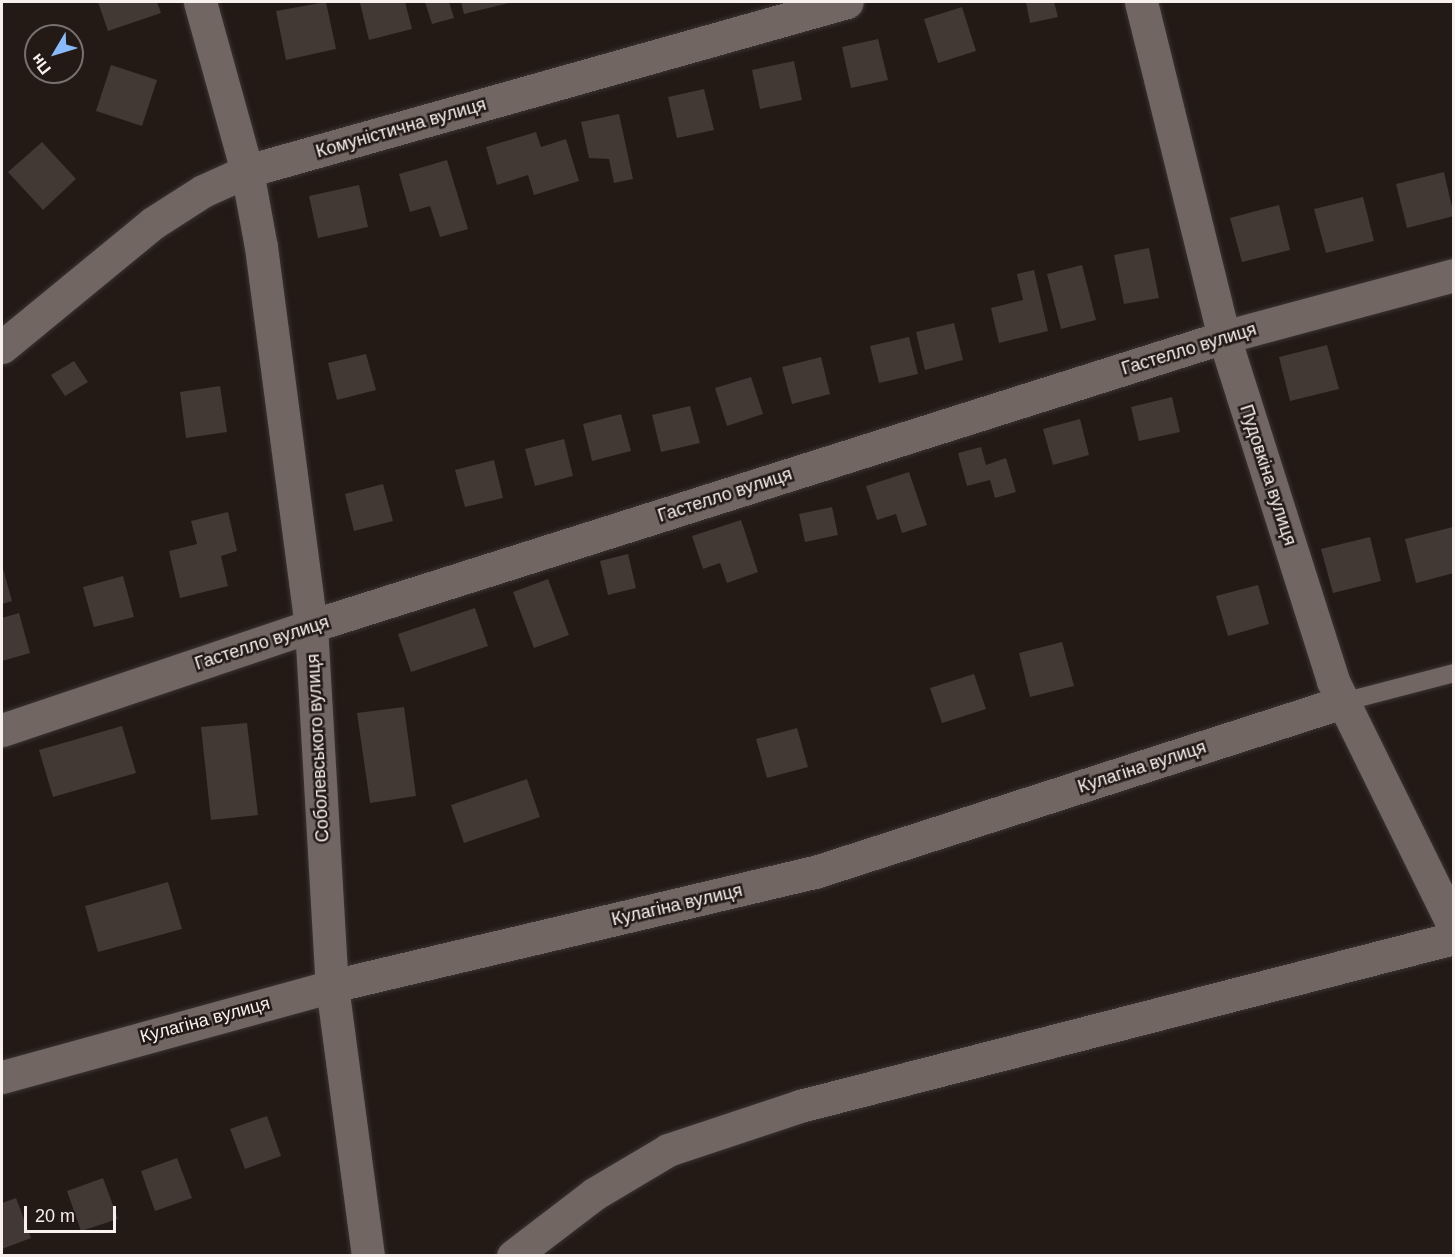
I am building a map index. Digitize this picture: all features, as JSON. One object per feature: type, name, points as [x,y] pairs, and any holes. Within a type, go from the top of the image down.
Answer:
[{"type":"street","points":[[200,2],[247,171]]},
{"type":"street","name":"Комуністична вулиця","points":[[2,347],[153,223],[203,191],[247,171],[847,2]]},
{"type":"street","name":"Пудовкіна вулиця","points":[[1141,2],[1224,337],[1333,681],[1454,927]]},
{"type":"street","name":"Соболевського вулиця","points":[[247,171],[261,247],[311,626],[332,986],[368,1256]]},
{"type":"street","name":"Гастелло вулиця","points":[[2,730],[311,626],[1224,337],[1454,275]]},
{"type":"street","name":"Кулагіна вулиця","points":[[2,1077],[332,986],[815,872],[1343,702]]},
{"type":"street","points":[[513,1256],[594,1194],[668,1150],[800,1106],[1454,938]]},
{"type":"lane","points":[[1343,702],[1454,673]]},
{"type":"building","points":[[98,2],[157,2],[161,13],[108,31]]},
{"type":"building","points":[[326,2],[336,49],[286,60],[276,11]]},
{"type":"building","points":[[405,2],[412,29],[369,40],[360,3]]},
{"type":"building","points":[[425,2],[449,2],[454,18],[432,24]]},
{"type":"building","points":[[461,2],[513,2],[464,14]]},
{"type":"building","points":[[1026,2],[1054,2],[1058,17],[1030,23]]},
{"type":"building","points":[[962,7],[976,51],[938,63],[924,19]]},
{"type":"building","points":[[878,39],[888,80],[851,88],[842,47]]},
{"type":"building","points":[[794,61],[802,100],[760,109],[752,70]]},
{"type":"building","points":[[111,65],[157,80],[142,126],[96,111]]},
{"type":"building","points":[[704,89],[714,130],[677,138],[668,97]]},
{"type":"building","points":[[619,114],[633,179],[614,183],[609,159],[589,158],[581,122]]},
{"type":"building","points":[[536,132],[541,147],[566,139],[579,181],[534,195],[528,175],[497,185],[486,147]]},
{"type":"building","points":[[42,142],[76,179],[43,210],[8,172]]},
{"type":"building","points":[[447,160],[468,229],[440,237],[430,206],[410,212],[399,174]]},
{"type":"building","points":[[1444,172],[1454,216],[1407,228],[1396,184]]},
{"type":"building","points":[[359,185],[368,227],[318,238],[309,196]]},
{"type":"building","points":[[1363,197],[1374,241],[1326,253],[1314,209]]},
{"type":"building","points":[[1279,205],[1290,250],[1242,262],[1230,218]]},
{"type":"building","points":[[1149,248],[1159,298],[1124,304],[1114,255]]},
{"type":"building","points":[[1082,265],[1096,320],[1061,329],[1047,274]]},
{"type":"building","points":[[1034,270],[1048,331],[999,343],[991,308],[1023,300],[1017,274]]},
{"type":"building","points":[[954,323],[963,360],[925,370],[916,332]]},
{"type":"building","points":[[909,337],[918,374],[879,383],[870,346]]},
{"type":"building","points":[[1327,345],[1339,389],[1290,401],[1279,357]]},
{"type":"building","points":[[366,354],[376,390],[337,400],[328,363]]},
{"type":"building","points":[[821,357],[830,394],[792,404],[782,367]]},
{"type":"building","points":[[74,361],[88,382],[65,396],[51,375]]},
{"type":"building","points":[[751,377],[763,414],[727,426],[715,388]]},
{"type":"building","points":[[220,386],[227,432],[186,438],[180,392]]},
{"type":"building","points":[[1172,397],[1180,432],[1139,441],[1131,407]]},
{"type":"building","points":[[690,406],[700,443],[661,452],[652,415]]},
{"type":"building","points":[[621,414],[631,451],[592,461],[583,424]]},
{"type":"building","points":[[1080,419],[1089,455],[1053,465],[1043,429]]},
{"type":"building","points":[[564,439],[573,476],[535,486],[525,449]]},
{"type":"building","points":[[981,447],[986,465],[1006,458],[1016,492],[995,498],[990,480],[967,486],[958,453]]},
{"type":"building","points":[[494,460],[503,498],[465,507],[455,470]]},
{"type":"building","points":[[909,472],[927,525],[902,533],[896,514],[877,520],[866,486]]},
{"type":"building","points":[[383,484],[393,521],[354,531],[345,494]]},
{"type":"building","points":[[832,507],[838,535],[805,542],[799,514]]},
{"type":"building","points":[[228,512],[237,551],[221,556],[228,586],[180,598],[169,551],[197,544],[191,521]]},
{"type":"building","points":[[741,520],[758,572],[727,583],[720,563],[703,569],[692,536]]},
{"type":"building","points":[[1453,527],[1454,573],[1416,583],[1405,539]]},
{"type":"building","points":[[1370,537],[1381,581],[1333,593],[1321,549]]},
{"type":"building","points":[[628,554],[636,588],[608,595],[600,561]]},
{"type":"building","points":[[2,565],[12,601],[2,604]]},
{"type":"building","points":[[123,576],[134,617],[94,627],[83,587]]},
{"type":"building","points":[[548,579],[569,635],[534,648],[513,592]]},
{"type":"building","points":[[1258,585],[1269,624],[1228,636],[1216,596]]},
{"type":"building","points":[[475,608],[488,646],[411,672],[398,634]]},
{"type":"building","points":[[19,613],[30,653],[2,661],[2,618]]},
{"type":"building","points":[[1062,642],[1074,686],[1030,697],[1019,653]]},
{"type":"building","points":[[974,674],[986,709],[942,723],[930,688]]},
{"type":"building","points":[[404,707],[416,796],[370,803],[357,713]]},
{"type":"building","points":[[247,723],[258,815],[211,820],[201,727]]},
{"type":"building","points":[[122,726],[136,773],[53,797],[39,750]]},
{"type":"building","points":[[797,728],[808,767],[767,778],[756,739]]},
{"type":"building","points":[[527,779],[540,817],[464,843],[451,805]]},
{"type":"building","points":[[168,882],[182,929],[98,952],[85,906]]},
{"type":"building","points":[[267,1116],[281,1156],[245,1169],[230,1129]]},
{"type":"building","points":[[177,1158],[192,1198],[155,1211],[141,1171]]},
{"type":"building","points":[[103,1178],[118,1219],[81,1231],[67,1191]]},
{"type":"building","points":[[16,1198],[31,1238],[2,1249],[2,1203]]}]
